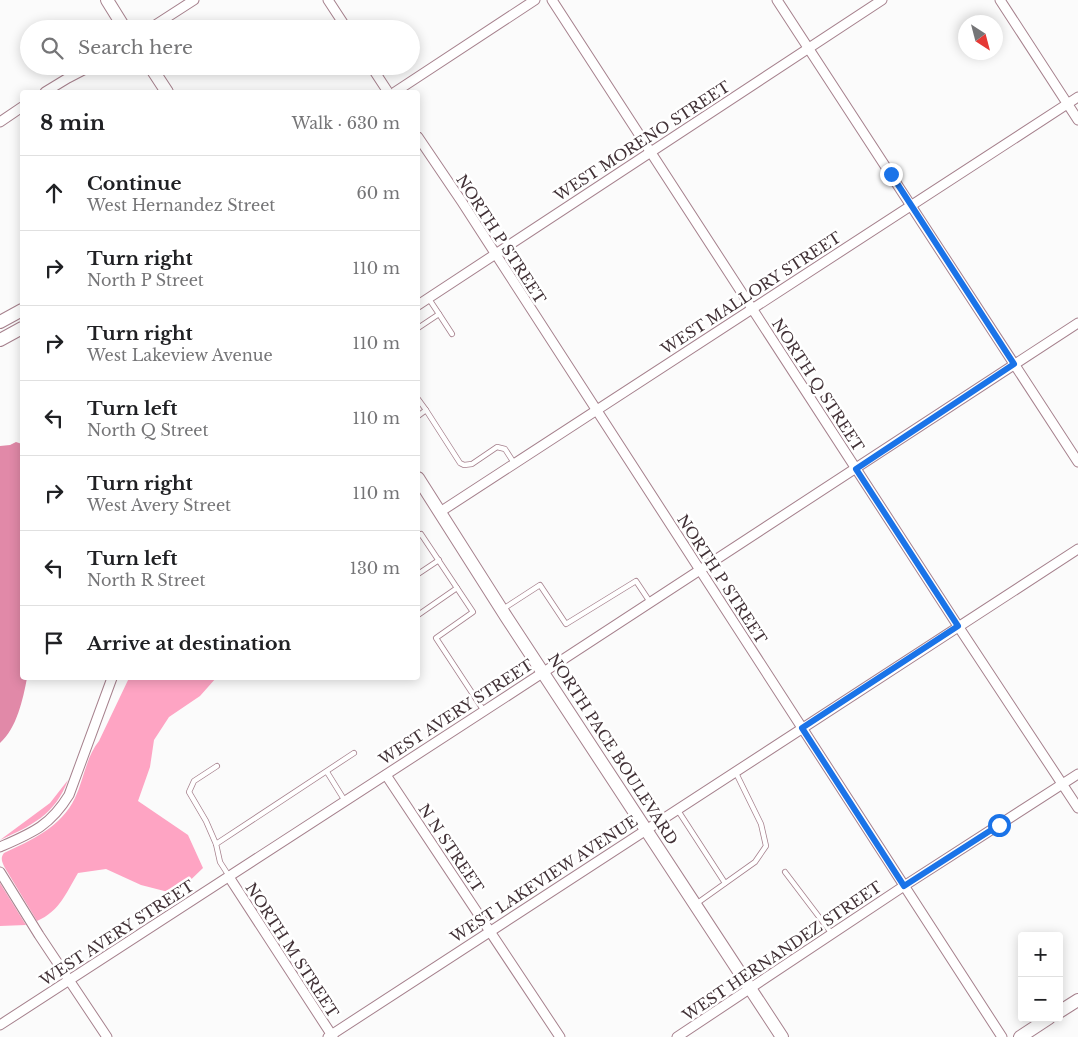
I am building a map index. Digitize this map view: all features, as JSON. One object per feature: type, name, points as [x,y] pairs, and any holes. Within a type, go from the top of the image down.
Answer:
[{"type":"main road","points":[[107,0],[119,20]]},
{"type":"main road","points":[[156,75],[166,90]]},
{"type":"main road","points":[[0,322],[20,311]]},
{"type":"main road","points":[[2,335],[20,329]]},
{"type":"main road","name":"NORTH PACE BOULEVARD","points":[[421,492],[440,512],[542,672],[782,1037]]},
{"type":"main road","points":[[1063,1010],[1077,1002]]},
{"type":"main road","points":[[1020,1037],[1043,1022]]},
{"type":"street","points":[[163,20],[194,0]]},
{"type":"street","points":[[328,0],[341,20]]},
{"type":"street","points":[[398,90],[536,0]]},
{"type":"street","name":"NORTH Q STREET","points":[[552,0],[1078,808]]},
{"type":"street","points":[[777,0],[1078,462]]},
{"type":"street","name":"WEST MORENO STREET","points":[[420,304],[882,0]]},
{"type":"street","points":[[1000,0],[1078,120]]},
{"type":"street","points":[[49,90],[74,75]]},
{"type":"street","points":[[377,75],[387,90]]},
{"type":"street","name":"WEST MALLORY STREET","points":[[440,512],[1078,97]]},
{"type":"street","points":[[0,122],[20,108]]},
{"type":"street","name":"NORTH P STREET","points":[[420,140],[1002,1037]]},
{"type":"street","name":"WEST AVERY STREET","points":[[0,1025],[484,712],[542,672],[856,469],[1078,322]]},
{"type":"street","name":"WEST LAKEVIEW AVENUE","points":[[330,1036],[1078,549]]},
{"type":"street","points":[[0,847],[37,830],[49,821],[70,795],[111,680]]},
{"type":"street","name":"WEST HERNANDEZ STREET","points":[[678,1037],[904,886],[1078,774]]},
{"type":"street","name":"N N STREET","points":[[386,775],[560,1037]]},
{"type":"street","points":[[0,872],[39,935],[107,1037]]},
{"type":"street","name":"NORTH M STREET","points":[[229,877],[330,1036]]},
{"type":"lane","points":[[428,298],[452,334]]},
{"type":"lane","points":[[420,327],[439,314]]},
{"type":"lane","points":[[420,402],[460,462],[464,465],[472,464],[497,447],[505,449],[515,464]]},
{"type":"lane","points":[[420,414],[426,410]]},
{"type":"lane","points":[[420,535],[473,612],[436,638],[484,712]]},
{"type":"lane","points":[[420,573],[439,560]]},
{"type":"lane","points":[[502,610],[540,585],[566,624],[636,581],[650,602]]},
{"type":"lane","points":[[420,614],[457,588]]},
{"type":"lane","points":[[216,844],[354,753]]},
{"type":"lane","points":[[216,766],[194,781],[189,792],[206,821],[216,844],[220,862],[229,877]]},
{"type":"lane","points":[[696,905],[755,862],[766,846],[761,824],[735,771]]},
{"type":"lane","points":[[327,772],[346,801]]},
{"type":"lane","points":[[677,809],[725,883]]},
{"type":"lane","points":[[785,872],[832,934]]},
{"type":"shaded area","points":[[16,442],[20,443],[20,680],[27,680],[15,721],[6,737],[0,743],[0,446]]},
{"type":"shaded area","points":[[128,680],[214,680],[200,696],[169,717],[154,740],[150,767],[138,801],[188,835],[203,868],[176,894],[141,885],[106,869],[78,873],[57,907],[37,921],[5,868],[2,857],[4,853],[45,832],[62,817],[75,798],[88,761]]},
{"type":"shaded area","points":[[68,780],[63,792],[49,811],[22,830],[0,840],[50,803]]},
{"type":"shaded area","points":[[0,883],[26,925],[0,926]]},
{"type":"route","points":[[891,174],[1014,364],[856,469],[958,626],[802,728],[904,886],[999,825]]}]
